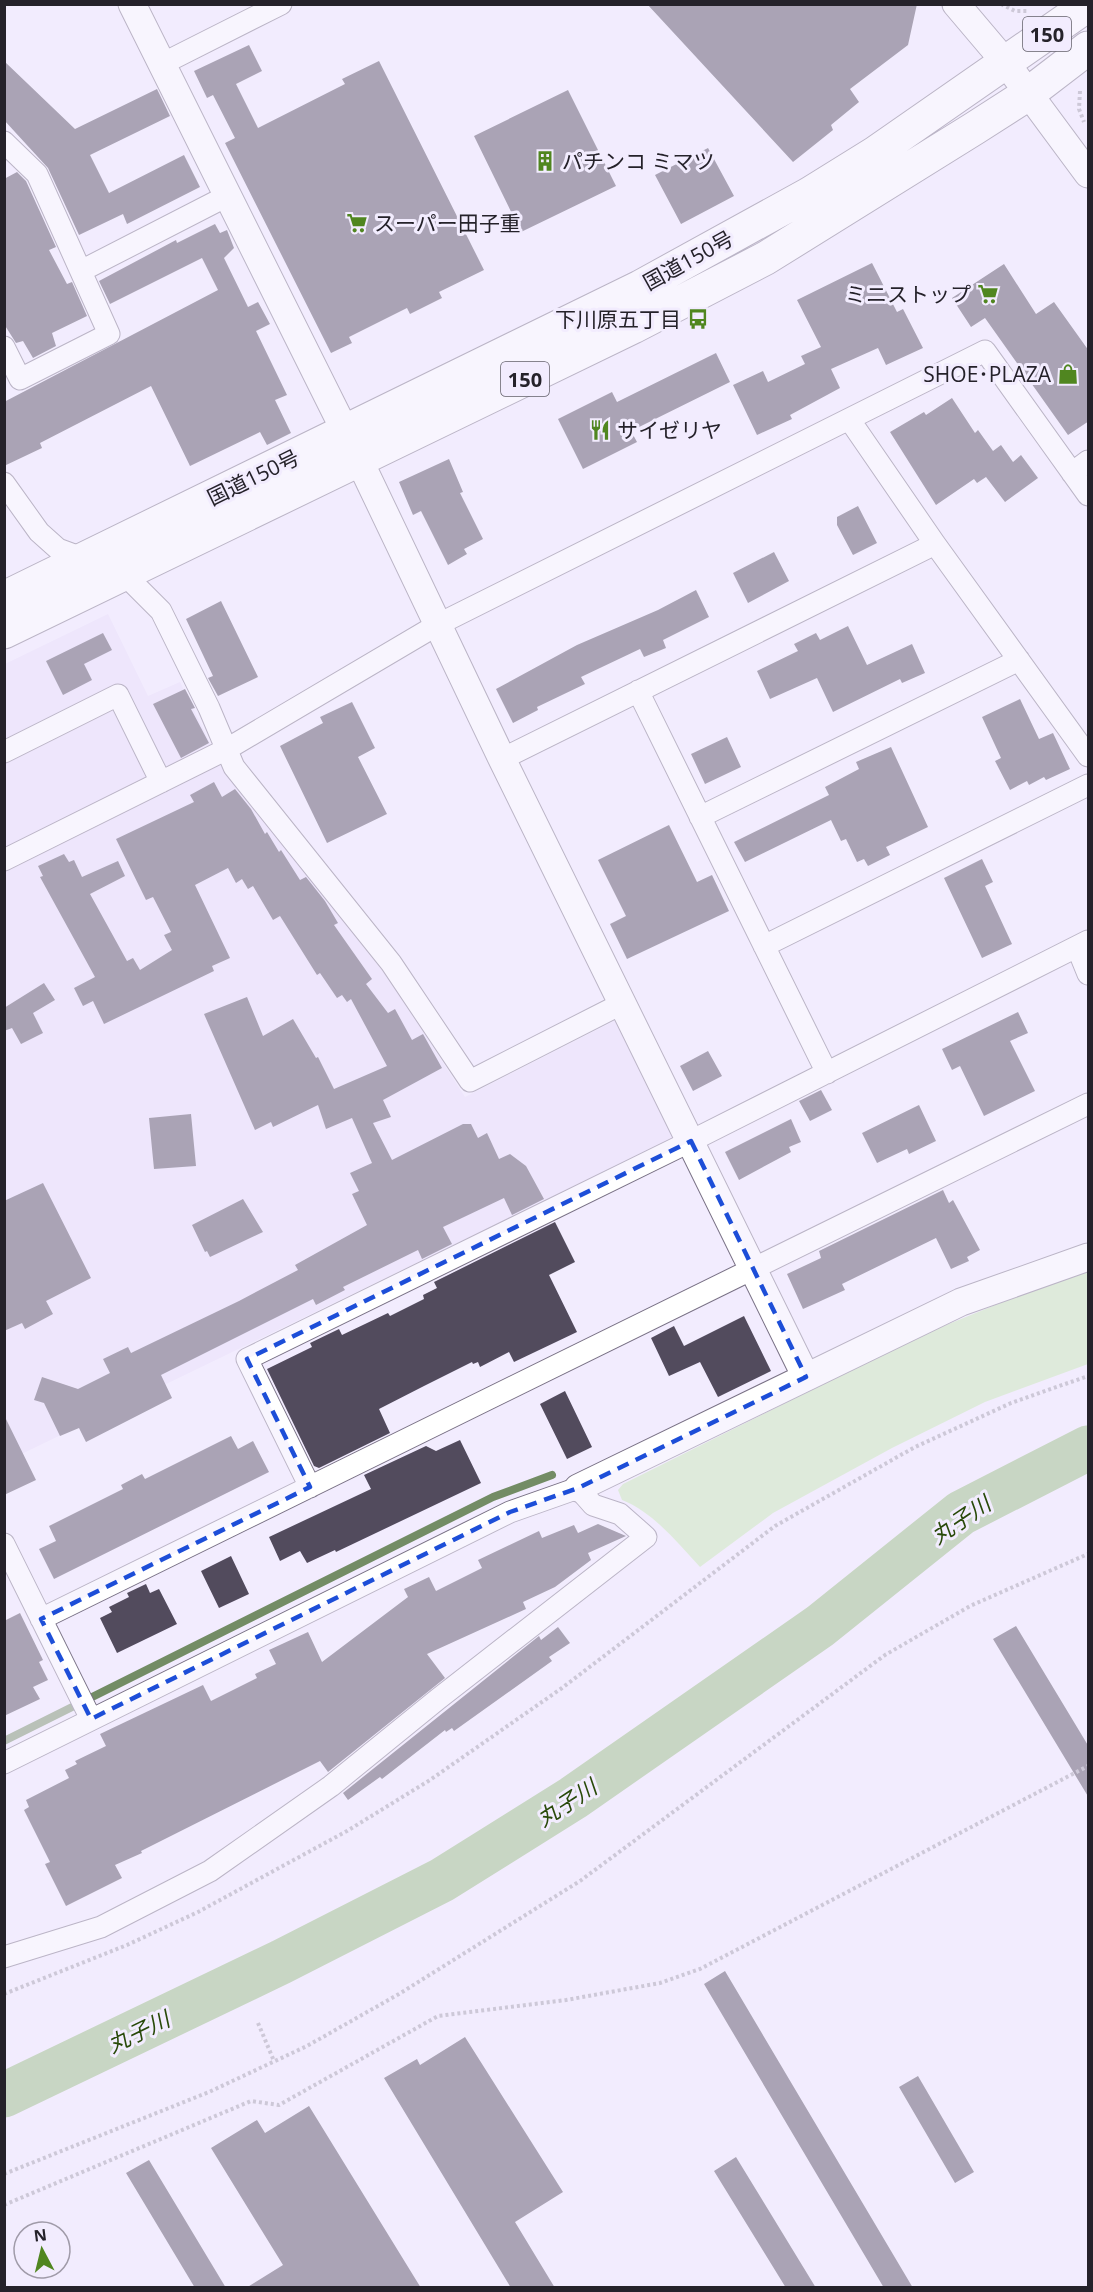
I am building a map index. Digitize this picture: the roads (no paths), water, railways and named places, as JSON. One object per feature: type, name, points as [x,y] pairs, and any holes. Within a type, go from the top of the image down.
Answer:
[{"type":"highway","name":"国道150号","points":[[4,632],[125,575],[351,447],[809,194],[874,153],[1089,5]]},
{"type":"highway","name":"国道150号","points":[[4,598],[85,559],[663,312],[766,258],[1028,94],[1089,48]]},
{"type":"street","points":[[132,4],[806,1377]]},
{"type":"street","points":[[162,64],[281,4]]},
{"type":"street","points":[[956,4],[1006,63],[1089,174]]},
{"type":"street","points":[[4,347],[20,379],[109,334],[37,174],[8,151]]},
{"type":"street","points":[[81,271],[227,196]]},
{"type":"street","points":[[4,860],[227,749],[437,625],[985,351],[1080,467],[1089,495]]},
{"type":"street","points":[[849,419],[934,544],[1089,756]]},
{"type":"street","points":[[4,483],[39,532],[58,549],[85,559]]},
{"type":"street","points":[[502,759],[934,544]]},
{"type":"street","points":[[125,575],[161,611],[234,766],[257,798],[391,963],[470,1081],[623,1003]]},
{"type":"street","points":[[700,817],[1019,660]]},
{"type":"street","points":[[638,690],[827,1073]]},
{"type":"street","points":[[4,752],[118,695],[161,782]]},
{"type":"street","points":[[764,946],[1089,784]]},
{"type":"street","points":[[310,1487],[247,1359],[691,1141],[1083,944],[1089,974]]},
{"type":"street","points":[[41,1619],[1089,1104]]},
{"type":"street","points":[[4,1763],[510,1512],[578,1488],[961,1302],[1089,1257]]},
{"type":"street","points":[[6,1952],[101,1927],[210,1871],[331,1786],[438,1699],[646,1537],[620,1515],[593,1505],[578,1488]]},
{"type":"street","points":[[4,1544],[91,1719]]},
{"type":"waterway","name":"丸子川","points":[[4,2095],[281,1962],[442,1880],[573,1798],[820,1626],[961,1513],[1088,1448]]},
{"type":"waterway","points":[[4,1741],[493,1497],[552,1475]]},
{"type":"place","name":"パチンコ ミマツ","points":[[545,161]]},
{"type":"place","name":"スーパー田子重","points":[[357,223]]},
{"type":"place","name":"ミニストップ","points":[[988,294]]},
{"type":"place","name":"下川原五丁目","points":[[698,319]]},
{"type":"place","name":"SHOE･PLAZA","points":[[1068,374]]},
{"type":"place","name":"サイゼリヤ","points":[[600,430]]}]
